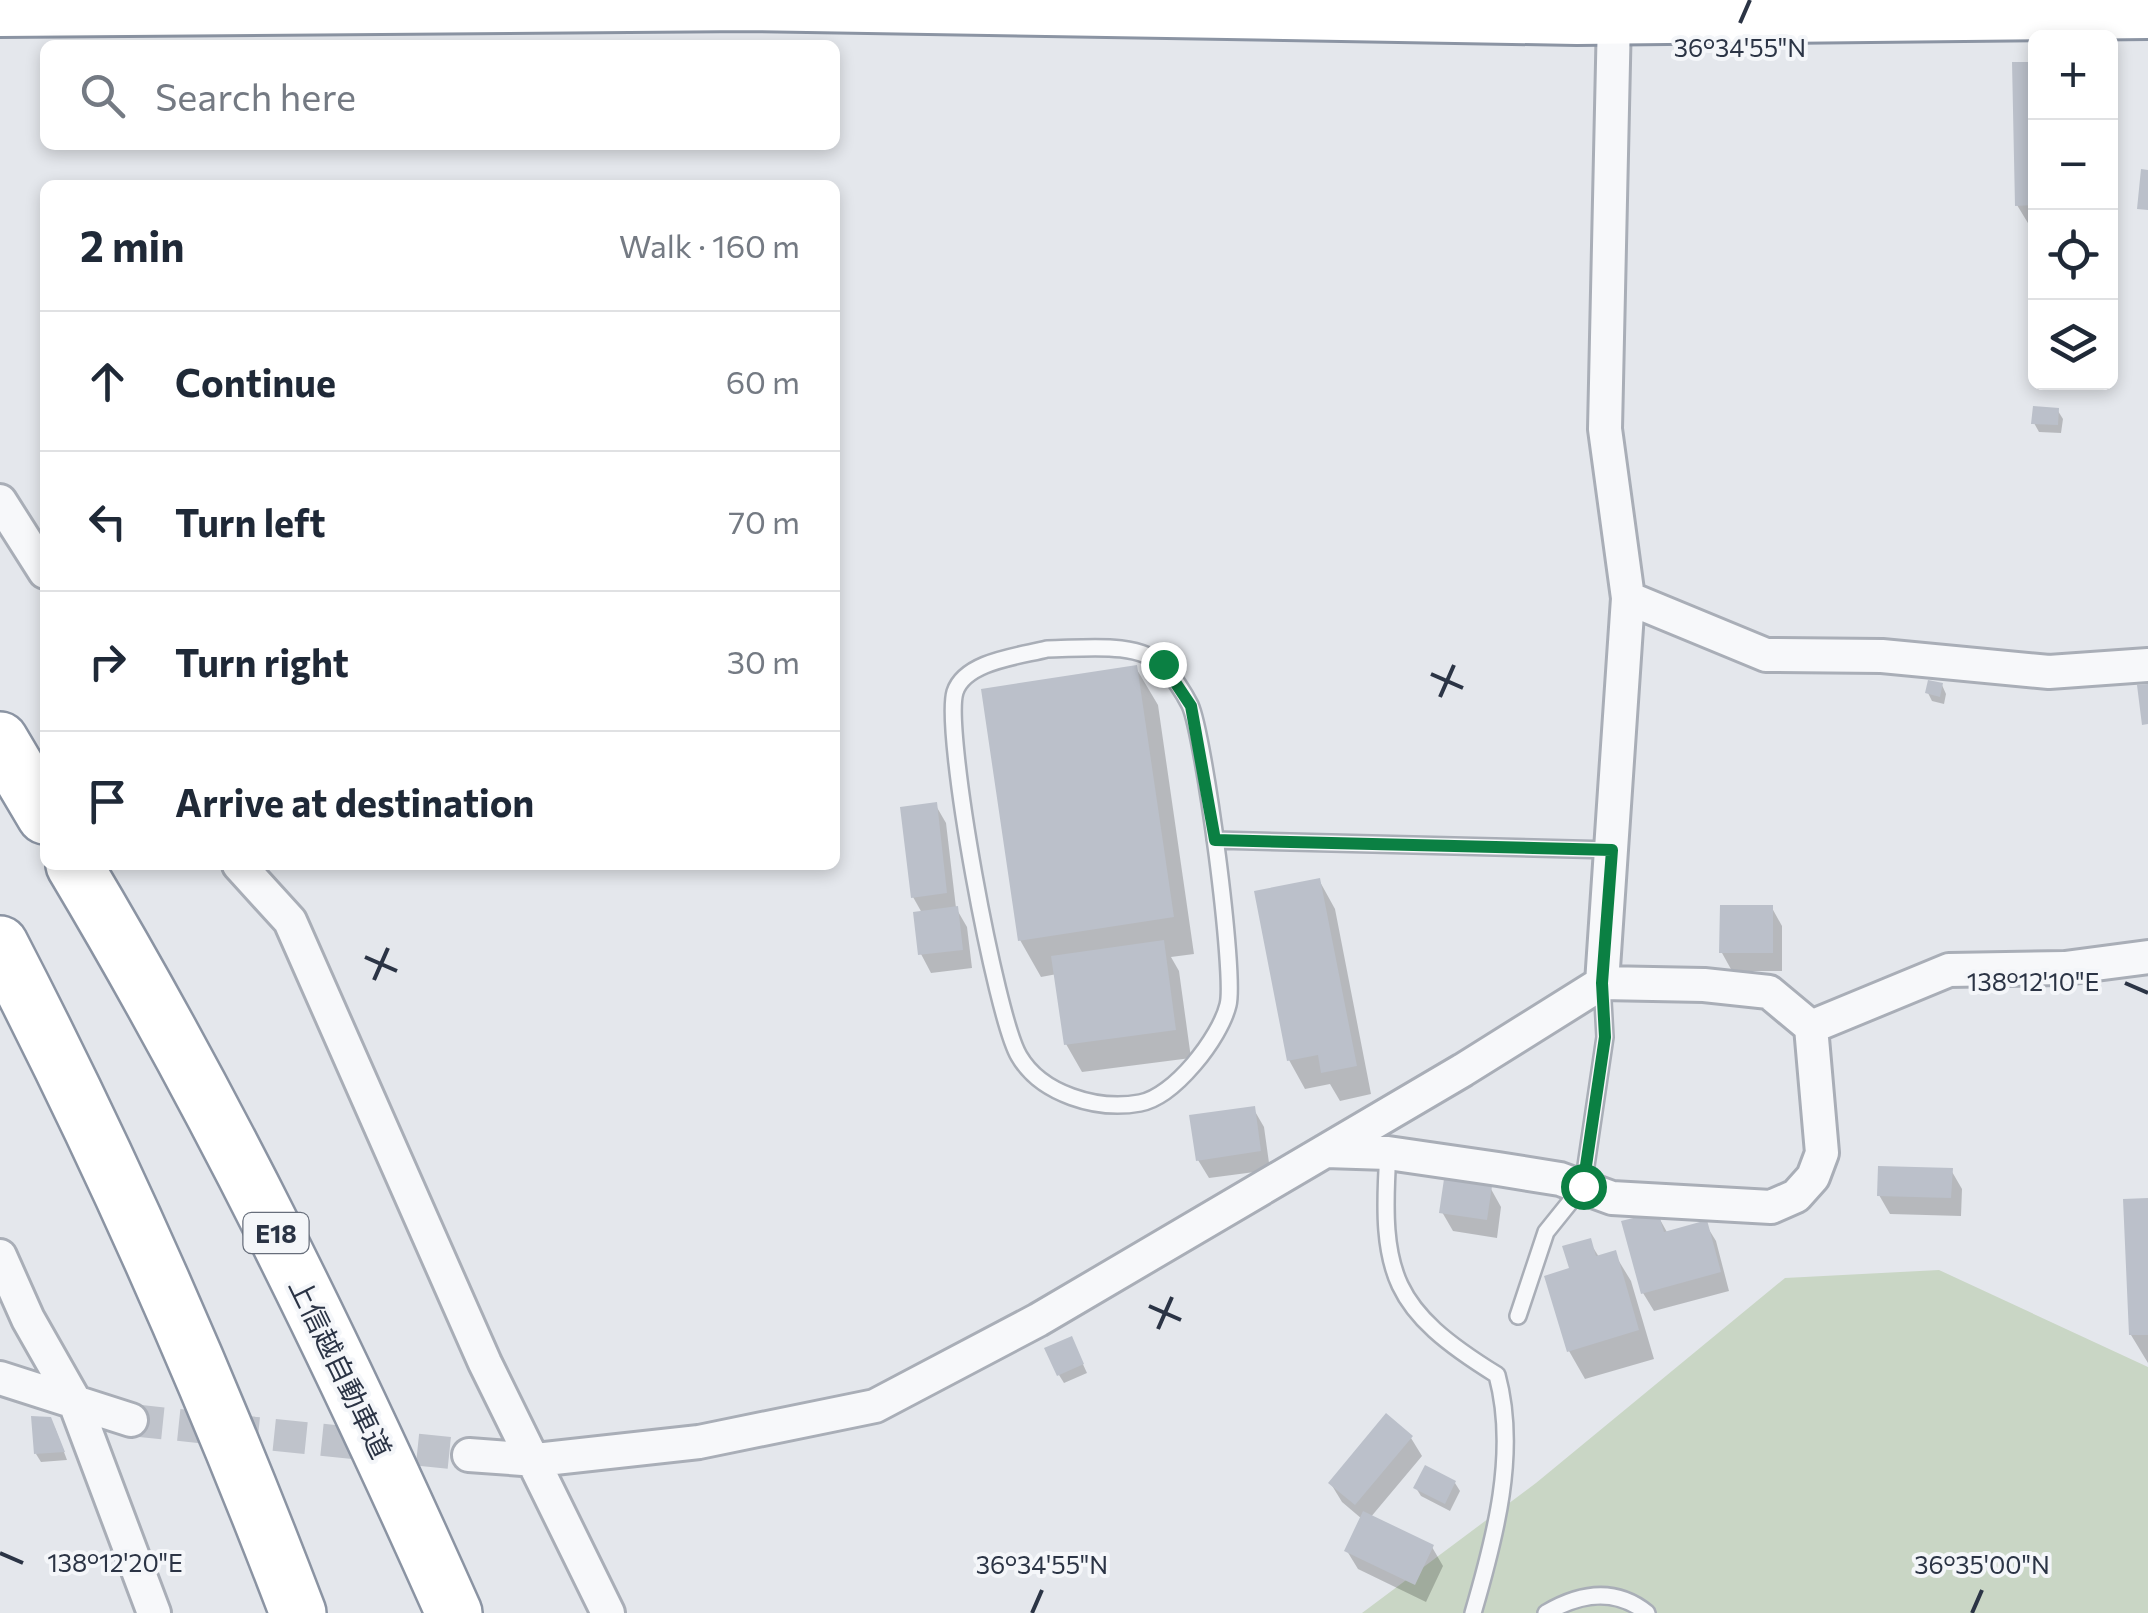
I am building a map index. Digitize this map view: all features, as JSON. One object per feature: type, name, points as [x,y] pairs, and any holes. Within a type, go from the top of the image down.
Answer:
[{"type":"highway","points":[[0,10],[750,4],[1588,12],[2148,12]]},
{"type":"highway","points":[[0,740],[40,808]]},
{"type":"highway","name":"上信越自動車道","points":[[77,870],[261,1202],[367,1418],[454,1613]]},
{"type":"highway","points":[[0,944],[54,1047],[157,1272],[298,1613]]},
{"type":"street","points":[[1588,12],[1604,430],[1628,598],[1602,983]]},
{"type":"street","points":[[0,501],[40,564]]},
{"type":"street","points":[[1628,598],[1766,654],[1882,656],[2049,672],[2148,664]]},
{"type":"street","points":[[244,870],[290,921],[484,1362],[536,1460],[608,1613]]},
{"type":"street","points":[[1811,1027],[1949,970],[2066,968],[2148,957]]},
{"type":"street","points":[[469,1455],[536,1460],[699,1442],[875,1406],[1038,1320],[1602,983],[1704,985],[1770,992],[1811,1027],[1822,1153],[1812,1176],[1796,1196],[1771,1206],[1612,1198],[1583,1186],[1388,1153],[1326,1151]]},
{"type":"street","points":[[0,1256],[74,1400],[154,1613]]},
{"type":"street","points":[[0,1378],[131,1420]]},
{"type":"lane","points":[[1047,649],[1126,650],[1163,664],[1191,706],[1215,840],[1229,1004],[1208,1045],[1178,1083],[1141,1103],[1086,1100],[1050,1088],[1020,1058],[998,1004],[955,748],[955,691],[972,670],[1047,649]]},
{"type":"lane","points":[[1215,840],[1612,850]]},
{"type":"lane","points":[[1518,1316],[1546,1232],[1583,1186],[1605,1037],[1602,983]]},
{"type":"lane","points":[[1388,1153],[1388,1255],[1398,1289],[1450,1347],[1497,1376],[1506,1408],[1498,1518],[1473,1613]]},
{"type":"lane","points":[[1546,1613],[1587,1596],[1627,1597],[1647,1613]]},
{"type":"green space","points":[[1939,1270],[2148,1367],[2148,1613],[1362,1613],[1536,1483],[1785,1278]]},
{"type":"building","points":[[2012,62],[2028,62],[2028,205],[2015,206]]},
{"type":"building","points":[[2141,169],[2148,170],[2148,210],[2137,209]]},
{"type":"building","points":[[2033,406],[2059,408],[2058,425],[2031,424]]},
{"type":"building","points":[[1137,665],[1174,917],[1018,941],[981,689]]},
{"type":"building","points":[[1928,680],[1943,683],[1940,697],[1925,693]]},
{"type":"building","points":[[2148,684],[2148,724],[2142,725],[2137,685]]},
{"type":"building","points":[[937,802],[947,893],[911,898],[900,807]]},
{"type":"building","points":[[1320,878],[1357,1066],[1321,1073],[1318,1055],[1287,1061],[1254,891]]},
{"type":"building","points":[[1720,905],[1773,905],[1773,953],[1719,953]]},
{"type":"building","points":[[958,906],[963,950],[918,955],[913,912]]},
{"type":"building","points":[[1164,940],[1176,1030],[1064,1045],[1051,956]]},
{"type":"building","points":[[1255,1106],[1261,1151],[1196,1161],[1189,1115]]},
{"type":"building","points":[[1878,1166],[1953,1168],[1951,1198],[1877,1196]]},
{"type":"building","points":[[1444,1179],[1492,1186],[1487,1220],[1439,1213]]},
{"type":"building","points":[[2148,1198],[2148,1335],[2129,1335],[2123,1199]]},
{"type":"building","points":[[1658,1212],[1664,1232],[1707,1220],[1721,1272],[1641,1294],[1621,1221]]},
{"type":"building","points":[[1591,1238],[1596,1256],[1616,1250],[1639,1330],[1567,1352],[1544,1276],[1569,1268],[1562,1246]]},
{"type":"building","points":[[1072,1336],[1084,1364],[1057,1376],[1044,1348]]},
{"type":"building","points":[[1386,1413],[1413,1436],[1355,1505],[1328,1483]]},
{"type":"building","points":[[31,1416],[51,1417],[65,1452],[34,1454]]},
{"type":"building","points":[[1425,1465],[1456,1481],[1445,1504],[1413,1488]]},
{"type":"building","points":[[1363,1511],[1434,1545],[1415,1585],[1344,1551]]},
{"type":"tunnel","points":[[131,1420],[469,1455]]},
{"type":"route","points":[[1163,664],[1191,706],[1215,840],[1612,850],[1602,983],[1605,1037],[1583,1186]]}]
